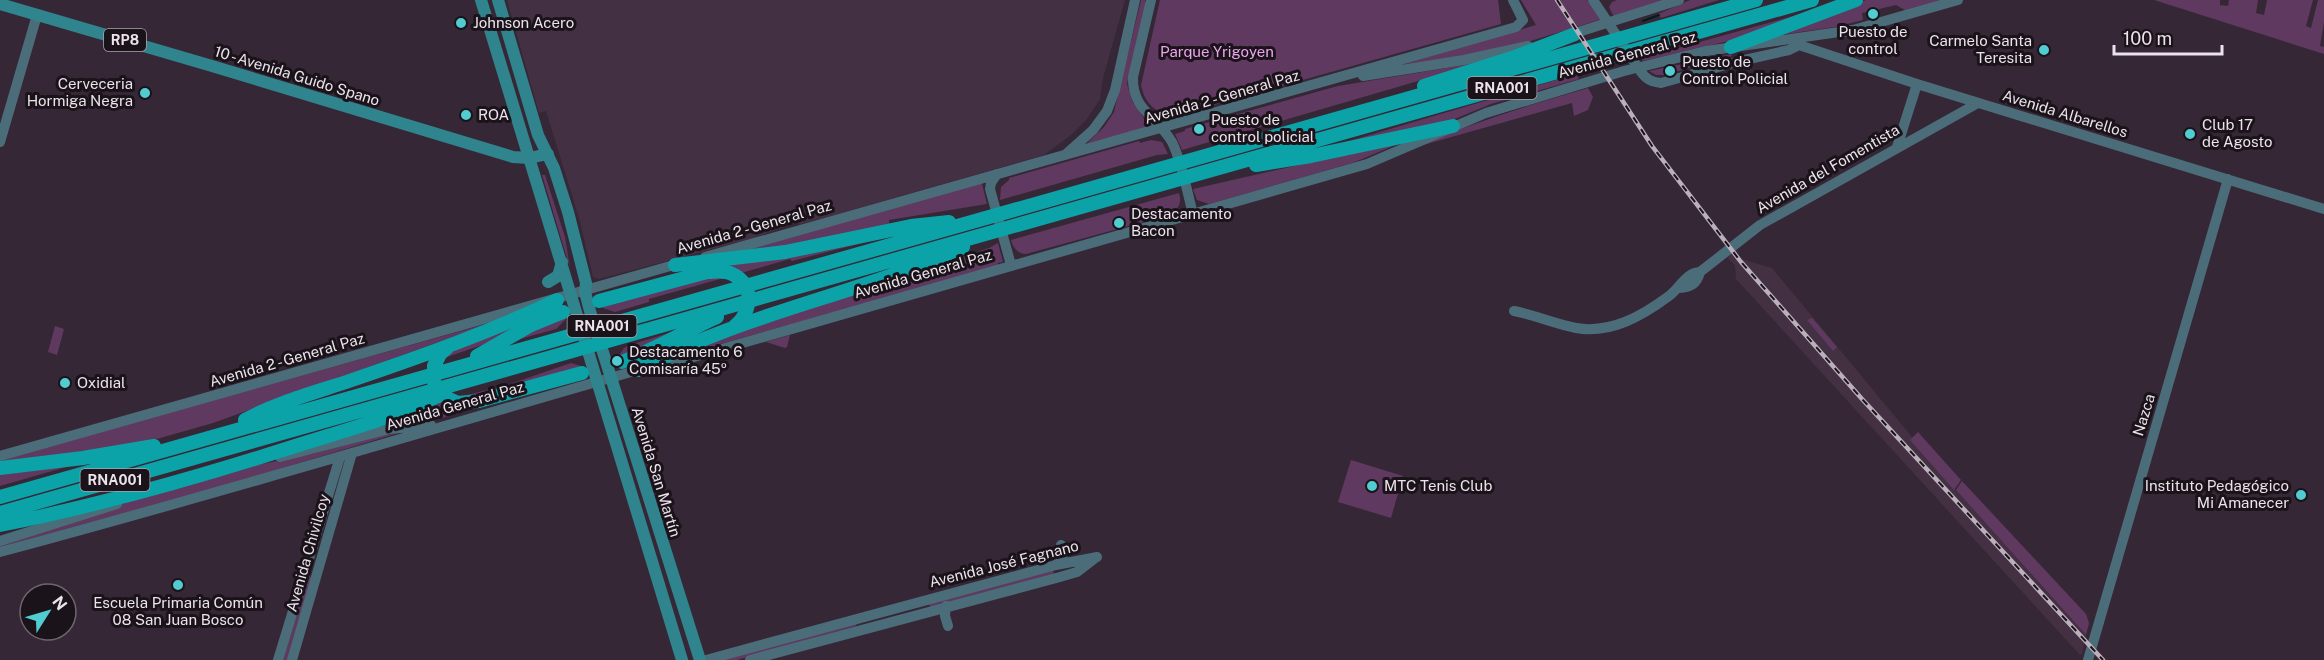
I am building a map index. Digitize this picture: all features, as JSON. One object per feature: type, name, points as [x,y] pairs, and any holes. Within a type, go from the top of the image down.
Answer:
[{"type":"highway","name":"Avenida General Paz","points":[[0,497],[1756,0]]},
{"type":"highway","name":"Avenida General Paz","points":[[0,513],[1812,0]]},
{"type":"highway","points":[[1731,47],[1856,0]]},
{"type":"highway","points":[[1354,114],[1444,79],[1512,58],[1575,34]]},
{"type":"highway","points":[[1192,176],[1311,156],[1453,126]]},
{"type":"highway","points":[[675,266],[785,252],[911,226],[984,219]]},
{"type":"highway","points":[[638,370],[731,329],[945,255],[1006,228]]},
{"type":"highway","points":[[594,306],[707,272],[721,271],[740,279],[748,292],[748,308],[745,315],[731,329]]},
{"type":"highway","points":[[622,362],[653,350],[685,331],[762,297]]},
{"type":"highway","points":[[411,380],[472,358],[565,309]]},
{"type":"highway","points":[[220,435],[252,416],[502,325],[565,309]]},
{"type":"highway","points":[[448,346],[434,366],[434,382],[438,390],[450,400],[464,404],[587,369]]},
{"type":"highway","points":[[0,525],[57,514],[243,464],[383,420],[470,380]]},
{"type":"highway","points":[[0,468],[198,441]]},
{"type":"main road","name":"Avenida San Martín","points":[[481,0],[562,262],[571,296],[565,309],[587,369],[597,382],[682,660]]},
{"type":"main road","name":"Avenida San Martín","points":[[498,0],[538,135],[548,154],[576,242],[585,292],[594,306],[610,378],[700,660]]},
{"type":"main road","name":"RP8","points":[[1,5],[37,15]]},
{"type":"main road","name":"10 - Avenida Guido Spano","points":[[37,15],[513,157],[529,158],[548,154]]},
{"type":"main road","points":[[548,282],[558,276],[562,262]]},
{"type":"street","points":[[1062,158],[1093,130],[1107,111],[1115,90],[1135,0]]},
{"type":"street","points":[[1151,0],[1133,76],[1133,87],[1143,110],[1163,129],[1175,148],[1193,214]]},
{"type":"street","name":"Avenida 2 - General Paz","points":[[0,456],[565,309],[571,296],[1516,27],[1522,20],[1513,0]]},
{"type":"street","points":[[1339,79],[1464,60],[1518,49],[1575,34],[1679,0]]},
{"type":"street","name":"Avenida General Paz","points":[[1599,2],[1606,18],[1641,72],[1650,81],[1661,83],[1755,57],[1779,53],[1799,45],[1824,40],[1958,0]]},
{"type":"street","points":[[0,142],[37,15]]},
{"type":"street","name":"Avenida General Paz","points":[[0,552],[173,506],[444,425],[638,370],[659,367],[1367,164],[1453,126],[1529,98],[1624,71],[1731,47],[1853,30]]},
{"type":"street","name":"Avenida Albarellos","points":[[1799,45],[1917,84],[2324,209]]},
{"type":"street","points":[[1897,147],[1917,84]]},
{"type":"street","name":"Avenida del Fomentista","points":[[1514,311],[1585,328],[1610,328],[1624,323],[1651,309],[1680,288],[1690,287],[1698,280],[1700,272],[1760,225],[1978,103]]},
{"type":"street","points":[[997,174],[991,183],[993,200],[1011,265]]},
{"type":"street","name":"Nazca","points":[[2088,660],[2228,179]]},
{"type":"street","points":[[243,464],[309,451],[390,429],[444,425]]},
{"type":"street","name":"Avenida Chivilcoy","points":[[292,660],[352,453]]},
{"type":"street","name":"Avenida Chivilcoy","points":[[278,660],[340,457]]},
{"type":"street","points":[[0,541],[120,503],[152,490]]},
{"type":"street","points":[[1060,577],[1056,565],[1063,555],[1061,545]]},
{"type":"street","name":"Avenida José Fagnano","points":[[706,660],[1056,565],[1097,557],[1077,572],[750,660]]},
{"type":"street","points":[[946,606],[945,616],[948,626]]},
{"type":"shaded area","points":[[507,0],[1125,0],[1103,78],[1100,99],[1086,120],[1071,135],[1044,155],[799,225],[798,222],[751,239],[599,279],[593,277],[579,218],[546,111],[539,113]]},
{"type":"shaded area","points":[[1737,251],[1741,259],[1772,268],[1956,490],[2086,635],[2082,654],[2080,655],[1736,279],[1735,265],[1727,258]]},
{"type":"green space","points":[[1141,0],[1145,0],[1145,9],[1127,84],[1132,101],[1150,127],[1087,143],[1104,127],[1114,112]]},
{"type":"green space","name":"Parque Yrigoyen","points":[[1160,0],[1498,0],[1501,24],[1175,116],[1162,113],[1152,106],[1145,97],[1141,85]]},
{"type":"green space","points":[[1521,0],[1587,0],[1602,19],[1521,44],[1477,54],[1399,65],[1536,25]]},
{"type":"green space","points":[[1617,0],[1667,0],[1614,17],[1609,7]]},
{"type":"green space","points":[[1690,0],[1719,0],[1661,18],[1658,14]]},
{"type":"green space","points":[[1866,0],[1940,0],[1905,10],[1896,5],[1862,13],[1863,20],[1835,27],[1772,36]]},
{"type":"green space","points":[[2154,0],[2220,0],[2220,5],[2228,6],[2229,0],[2258,0],[2256,13],[2264,15],[2267,0],[2313,0],[2306,26],[2311,28],[2318,0],[2324,0],[2324,22],[2320,46],[2324,47],[2324,54]]},
{"type":"green space","points":[[1829,6],[1733,40],[1643,61],[1640,56],[1678,48]]},
{"type":"green space","points":[[1731,54],[1732,56],[1664,75],[1656,75],[1649,71]]},
{"type":"green space","points":[[1483,62],[1182,150],[1175,134],[1185,129],[1338,86]]},
{"type":"green space","points":[[1576,74],[1579,79],[1491,104],[1440,125],[1309,153]]},
{"type":"green space","points":[[1588,88],[1593,97],[1588,110],[1574,116],[1572,103],[1416,147],[1501,115]]},
{"type":"green space","points":[[1151,140],[1162,142],[1168,154],[1157,155],[1000,200],[1001,187],[1009,178],[1139,141],[1140,143]]},
{"type":"green space","points":[[1405,141],[1355,162],[1209,204],[1197,200],[1193,189]]},
{"type":"green space","points":[[542,175],[545,175],[565,237],[570,268]]},
{"type":"green space","points":[[982,184],[987,204],[889,220],[889,224],[776,248],[738,252]]},
{"type":"green space","points":[[1179,193],[1179,206],[1168,213],[1169,215],[1026,254],[1016,250],[1011,240]]},
{"type":"green space","points":[[870,241],[741,273],[725,264]]},
{"type":"green space","points":[[998,243],[1003,262],[998,263],[998,266],[685,354],[709,342],[989,248]]},
{"type":"green space","points":[[727,277],[649,299],[649,302],[615,312],[603,308],[601,304],[696,279]]},
{"type":"green space","points":[[535,315],[485,344],[444,358],[447,354]]},
{"type":"green space","points":[[565,315],[566,319],[556,329],[509,342]]},
{"type":"green space","points":[[1812,318],[1837,347],[1833,351],[1807,320]]},
{"type":"green space","points":[[500,320],[213,423],[132,446],[2,462],[1,460]]},
{"type":"green space","points":[[55,326],[64,329],[57,355],[48,352]]},
{"type":"green space","points":[[672,332],[619,359],[618,357],[624,348],[630,345]]},
{"type":"green space","points":[[790,335],[785,348],[766,342]]},
{"type":"green space","points":[[571,363],[581,366],[582,370],[474,398],[456,398],[510,384]]},
{"type":"green space","points":[[441,401],[459,409],[468,409],[442,418],[394,423],[356,434]]},
{"type":"green space","points":[[1918,432],[1961,480],[1954,490],[1910,440]]},
{"type":"green space","points":[[399,433],[206,491],[0,547],[0,544],[141,498],[257,465]]},
{"type":"green space","name":"MTC Tenis Club","points":[[1351,460],[1403,476],[1391,518],[1338,502]]},
{"type":"green space","points":[[66,467],[0,486],[0,472]]},
{"type":"green space","points":[[1962,481],[2086,614],[2089,623],[2086,635],[1956,490]]},
{"type":"green space","points":[[1053,570],[1054,574],[930,607],[929,604]]},
{"type":"green space","points":[[309,575],[311,578],[287,660],[283,660]]},
{"type":"green space","points":[[857,623],[856,626],[737,660],[723,660]]},
{"type":"waterway","points":[[1643,21],[1659,15]]},
{"type":"railway","points":[[1557,0],[1652,146],[1741,262],[1862,399],[2103,660]]},
{"type":"place","name":"Puesto de control","points":[[1873,14]]},
{"type":"place","name":"Johnson Acero","points":[[461,23]]},
{"type":"place","name":"Carmelo Santa Teresita","points":[[2044,50]]},
{"type":"place","name":"Puesto de Control Policial","points":[[1670,71]]},
{"type":"place","name":"Cerveceria Hormiga Negra","points":[[145,93]]},
{"type":"place","name":"ROA","points":[[466,115]]},
{"type":"place","name":"Puesto de control policial","points":[[1199,129]]},
{"type":"place","name":"Club 17 de Agosto","points":[[2190,134]]},
{"type":"place","name":"Destacamento Bacon","points":[[1119,223]]},
{"type":"place","name":"Destacamento 6 Comisaría 45º","points":[[617,361]]},
{"type":"place","name":"Oxidial","points":[[65,383]]},
{"type":"place","name":"MTC Tenis Club","points":[[1372,486]]},
{"type":"place","name":"Instituto Pedagógico Mi Amanecer","points":[[2301,495]]},
{"type":"place","name":"Escuela Primaria Común 08 San Juan Bosco","points":[[178,585]]}]
